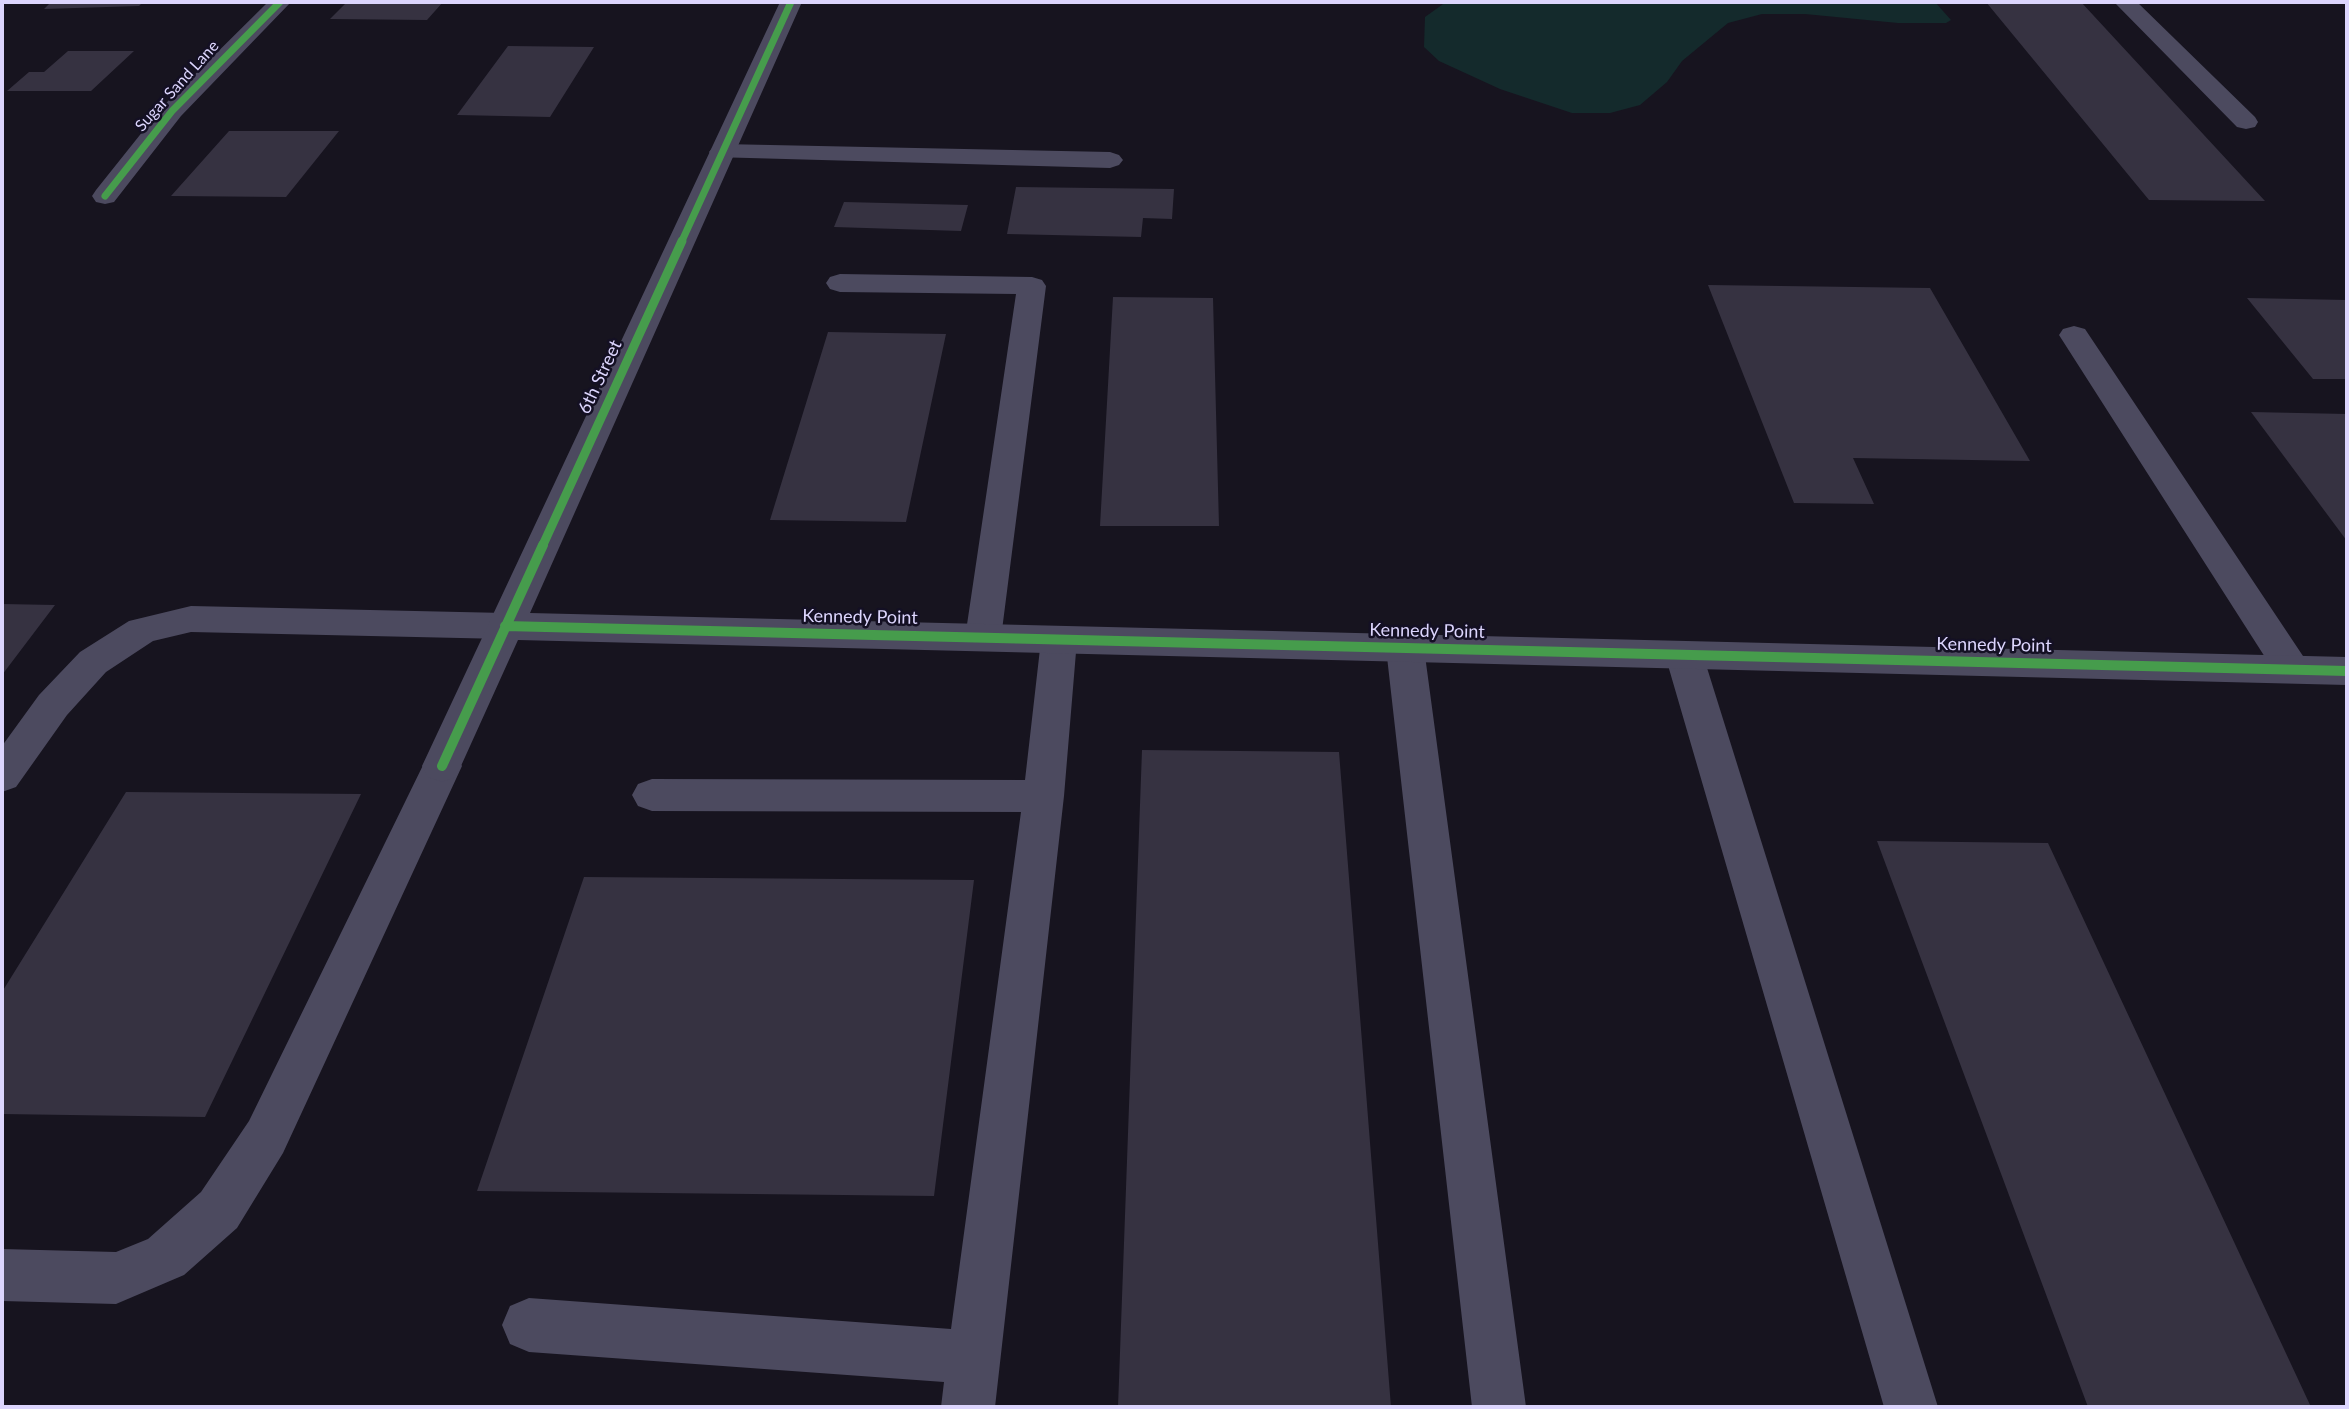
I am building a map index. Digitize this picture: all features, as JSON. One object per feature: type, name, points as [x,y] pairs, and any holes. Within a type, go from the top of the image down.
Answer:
[{"type":"street","name":"Sugar Sand Lane","points":[[104,196],[172,111],[280,2]]},
{"type":"street","name":"6th Street","points":[[2,1275],[116,1278],[166,1257],[219,1210],[266,1137],[442,766],[791,2]]},
{"type":"street","points":[[2125,2],[2246,122]]},
{"type":"street","points":[[722,152],[1110,160]]},
{"type":"street","points":[[839,283],[1032,286],[983,638]]},
{"type":"street","points":[[2074,335],[2292,669]]},
{"type":"street","name":"Kennedy Point","points":[[2,776],[53,705],[93,662],[142,630],[191,619],[2347,671]]},
{"type":"street","points":[[529,1325],[970,1382],[1044,796],[1059,640]]},
{"type":"street","points":[[1405,648],[1499,1407]]},
{"type":"street","points":[[1684,655],[1911,1407]]},
{"type":"street","points":[[652,796],[1044,796]]},
{"type":"green space","points":[[1446,2],[1935,2],[1951,20],[1946,23],[1898,23],[1805,14],[1762,14],[1728,23],[1682,61],[1667,82],[1640,105],[1610,113],[1572,113],[1500,89],[1439,61],[1424,47],[1425,17]]},
{"type":"building","points":[[51,2],[143,2],[139,6],[44,9]]},
{"type":"building","points":[[347,2],[443,2],[427,20],[330,19]]},
{"type":"building","points":[[1986,2],[2081,2],[2265,201],[2149,200]]},
{"type":"building","points":[[508,46],[594,47],[550,117],[457,115]]},
{"type":"building","points":[[68,51],[134,51],[91,91],[7,91],[29,72],[44,72]]},
{"type":"building","points":[[229,131],[339,131],[286,197],[171,196]]},
{"type":"building","points":[[1016,187],[1174,189],[1172,219],[1143,218],[1141,237],[1007,234]]},
{"type":"building","points":[[844,202],[968,205],[961,231],[834,227]]},
{"type":"building","points":[[1708,285],[1930,288],[2030,461],[1853,458],[1874,504],[1794,503]]},
{"type":"building","points":[[1113,297],[1213,298],[1219,526],[1100,526]]},
{"type":"building","points":[[2247,298],[2347,300],[2347,379],[2313,379]]},
{"type":"building","points":[[828,332],[946,334],[906,522],[770,520]]},
{"type":"building","points":[[2251,412],[2347,414],[2347,541]]},
{"type":"building","points":[[2,604],[55,605],[2,675]]},
{"type":"building","points":[[1142,750],[1339,752],[1391,1407],[1118,1407]]},
{"type":"building","points":[[126,792],[361,794],[205,1117],[2,1114],[2,992]]},
{"type":"building","points":[[1877,841],[2048,843],[2311,1407],[2088,1407]]},
{"type":"building","points":[[584,877],[974,880],[934,1196],[477,1191]]},
{"type":"cycle path","points":[[105,196],[172,111],[280,2]]},
{"type":"cycle path","points":[[442,766],[791,2]]},
{"type":"cycle path","points":[[505,626],[2347,671]]}]
